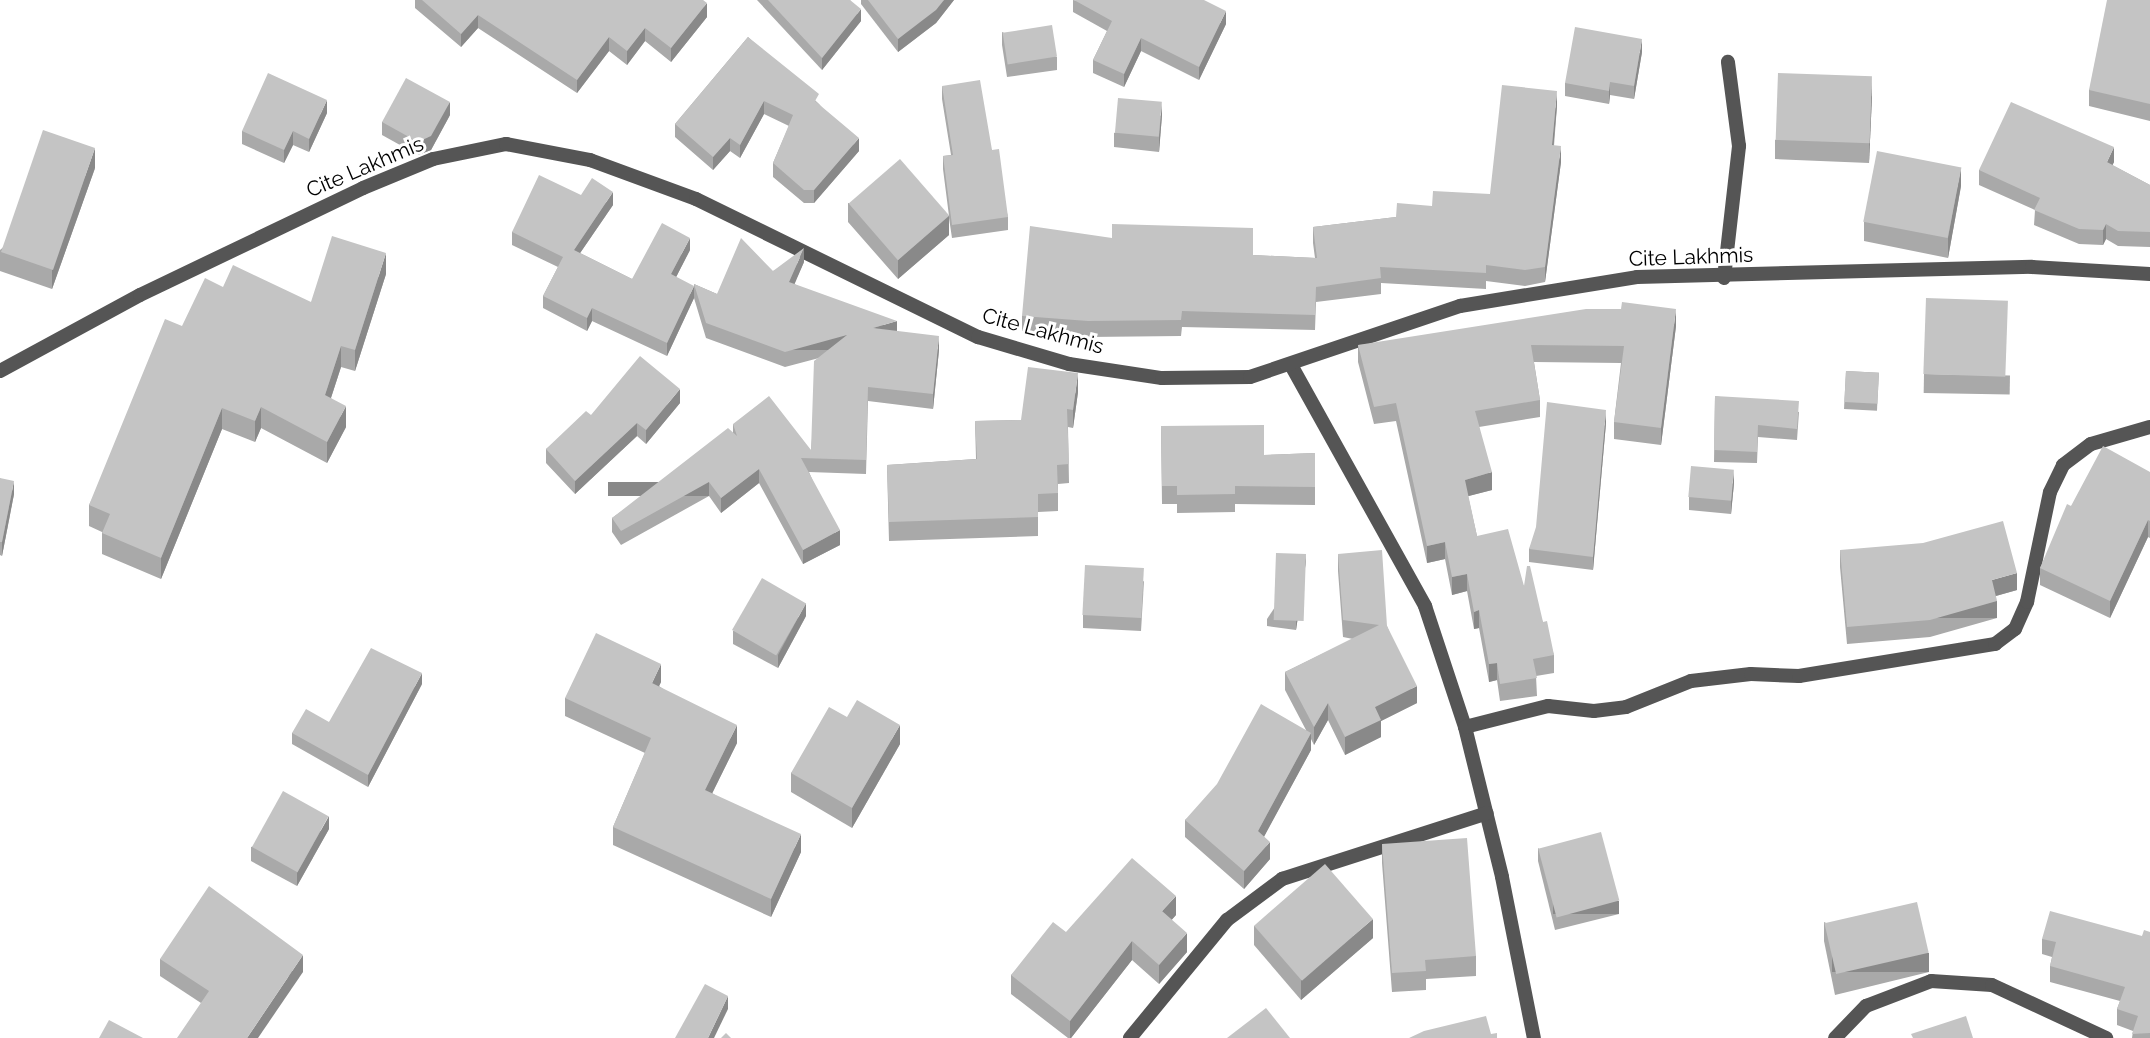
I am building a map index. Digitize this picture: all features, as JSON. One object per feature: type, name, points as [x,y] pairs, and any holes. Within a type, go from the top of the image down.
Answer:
[{"type":"street","points":[[1724,278],[1740,146],[1728,62]]},
{"type":"street","name":"Cite Lakhmis","points":[[0,371],[140,295],[363,188],[433,159],[506,144],[590,160],[696,199],[978,337],[1069,364],[1162,378],[1250,377],[1460,306],[1637,277],[1724,278],[2032,267],[2150,274]]},
{"type":"street","points":[[1291,365],[1425,606],[1465,727],[1487,813],[1534,1038]]},
{"type":"street","points":[[1465,727],[1548,706],[1594,711],[1626,707],[1691,681],[1751,674],[1799,676],[1995,644],[2015,629],[2027,602],[2050,492],[2063,465],[2091,444],[2150,427]]},
{"type":"street","points":[[1130,1038],[1227,920],[1282,879],[1487,813]]},
{"type":"street","points":[[1835,1038],[1866,1006],[1931,981],[1992,985],[2106,1038]]},
{"type":"building","points":[[422,0],[703,0],[707,3],[671,48],[645,28],[627,51],[609,37],[577,80],[478,15],[461,34]]},
{"type":"building","points":[[768,0],[850,0],[861,9],[822,58]]},
{"type":"building","points":[[868,0],[944,0],[936,10],[898,39]]},
{"type":"building","points":[[1074,0],[1204,0],[1226,11],[1199,67],[1141,38],[1124,74],[1093,60],[1112,21]]},
{"type":"building","points":[[2107,0],[2150,0],[2150,104],[2089,90]]},
{"type":"building","points":[[1052,25],[1057,57],[1008,64],[1003,33]]},
{"type":"building","points":[[1575,27],[1642,39],[1634,86],[1610,82],[1609,91],[1565,83]]},
{"type":"building","points":[[748,37],[819,94],[815,101],[859,138],[814,190],[804,190],[773,163],[793,115],[764,101],[740,145],[730,138],[713,157],[675,124]]},
{"type":"building","points":[[268,73],[327,100],[309,139],[293,131],[284,150],[242,131]]},
{"type":"building","points":[[1778,73],[1872,76],[1870,143],[1776,140]]},
{"type":"building","points":[[406,78],[450,102],[431,136],[418,142],[382,122]]},
{"type":"building","points":[[980,80],[992,150],[999,149],[1008,217],[952,225],[943,156],[953,155],[942,86]]},
{"type":"building","points":[[1502,85],[1557,91],[1552,145],[1561,146],[1545,267],[1525,270],[1486,265],[1486,273],[1380,267],[1381,278],[1316,287],[1315,315],[1182,311],[1181,320],[1088,321],[1022,316],[1030,226],[1112,238],[1112,224],[1253,228],[1253,255],[1317,258],[1313,227],[1396,217],[1397,203],[1432,206],[1433,191],[1490,194]]},
{"type":"building","points":[[1118,98],[1162,102],[1159,137],[1115,133]]},
{"type":"building","points":[[2011,102],[2114,147],[2107,162],[2150,185],[2150,232],[2118,231],[2106,224],[2103,230],[2079,229],[2034,210],[2040,198],[1979,170]]},
{"type":"building","points":[[43,130],[95,148],[53,270],[1,252]]},
{"type":"building","points":[[1877,151],[1961,167],[1948,238],[1863,222]]},
{"type":"building","points":[[900,159],[949,216],[898,260],[849,204]]},
{"type":"building","points":[[539,175],[581,195],[592,178],[613,192],[574,250],[632,279],[662,223],[690,238],[671,274],[694,286],[667,343],[592,308],[587,318],[543,296],[563,257],[512,232]]},
{"type":"building","points":[[332,236],[386,253],[355,350],[341,346],[325,395],[346,406],[327,442],[261,407],[255,421],[222,408],[161,558],[102,533],[110,514],[89,505],[165,319],[182,326],[205,278],[223,287],[233,265],[311,302]]},
{"type":"building","points":[[741,238],[773,271],[804,248],[789,282],[897,321],[873,328],[939,336],[933,394],[868,387],[866,460],[801,458],[840,530],[803,550],[759,469],[721,498],[709,482],[621,531],[612,518],[728,428],[737,436],[733,424],[769,396],[811,450],[814,361],[847,335],[785,352],[706,323],[694,284],[717,294]]},
{"type":"building","points":[[1926,298],[2008,301],[2005,377],[1923,374]]},
{"type":"building","points":[[1622,302],[1676,309],[1661,428],[1614,422],[1624,346],[1531,345],[1540,400],[1475,411],[1492,472],[1465,480],[1477,536],[1508,529],[1524,586],[1527,566],[1530,566],[1554,655],[1533,659],[1537,678],[1500,684],[1497,663],[1489,664],[1479,610],[1474,612],[1467,574],[1452,577],[1445,542],[1427,546],[1396,403],[1374,407],[1358,345],[1586,309],[1621,309]]},
{"type":"building","points":[[640,356],[680,389],[646,430],[637,423],[575,481],[546,449],[586,411],[591,415]]},
{"type":"building","points":[[1028,367],[1078,373],[1073,410],[1067,409],[1069,464],[1057,465],[1058,493],[1038,494],[1038,517],[889,522],[887,465],[977,459],[975,421],[1021,420]]},
{"type":"building","points":[[1846,371],[1879,373],[1877,404],[1844,402]]},
{"type":"building","points":[[1715,396],[1799,401],[1797,429],[1758,425],[1757,452],[1714,450]]},
{"type":"building","points":[[1547,402],[1606,410],[1593,557],[1529,549],[1536,527]]},
{"type":"building","points":[[1264,425],[1264,455],[1315,453],[1315,487],[1235,486],[1235,494],[1177,495],[1177,486],[1162,486],[1161,426]]},
{"type":"building","points":[[2103,446],[2150,472],[2150,521],[2148,520],[2110,601],[2040,568],[2067,504],[2071,506]]},
{"type":"building","points":[[1691,466],[1734,470],[1731,501],[1688,497]]},
{"type":"building","points":[[0,478],[14,481],[2,542],[0,542]]},
{"type":"building","points":[[2003,521],[2017,573],[1992,580],[1997,601],[1930,620],[1847,627],[1840,550],[1923,543]]},
{"type":"building","points":[[1382,550],[1387,626],[1417,686],[1375,707],[1381,720],[1345,737],[1328,703],[1314,727],[1285,672],[1379,625],[1343,620],[1338,554]]},
{"type":"building","points":[[1276,553],[1306,554],[1304,621],[1274,620]]},
{"type":"building","points":[[1085,565],[1144,568],[1141,618],[1082,615]]},
{"type":"building","points":[[762,578],[806,604],[776,655],[732,630]]},
{"type":"building","points":[[596,633],[661,664],[652,683],[737,725],[705,790],[801,834],[771,899],[613,827],[651,738],[565,698]]},
{"type":"building","points":[[371,648],[422,673],[368,775],[292,733],[306,709],[329,722]]},
{"type":"building","points":[[857,700],[900,725],[852,808],[791,773],[829,707],[847,717]]},
{"type":"building","points":[[1261,704],[1311,733],[1258,831],[1270,842],[1244,871],[1185,820],[1217,784]]},
{"type":"building","points":[[283,791],[328,816],[297,872],[252,847]]},
{"type":"building","points":[[1601,832],[1619,901],[1557,917],[1538,849]]},
{"type":"building","points":[[1467,838],[1476,956],[1425,960],[1426,971],[1392,973],[1382,844]]},
{"type":"building","points":[[1132,858],[1176,896],[1162,911],[1187,933],[1159,965],[1132,941],[1070,1021],[1011,975],[1053,922],[1066,932]]},
{"type":"building","points":[[1325,864],[1373,919],[1302,981],[1254,926]]},
{"type":"building","points":[[209,886],[303,955],[247,1038],[177,1038],[209,991],[160,959]]},
{"type":"building","points":[[1917,902],[1929,953],[1836,974],[1824,923]]},
{"type":"building","points":[[2050,911],[2142,936],[2144,930],[2150,932],[2150,1033],[2132,1034],[2138,1016],[2117,1009],[2125,987],[2050,966],[2056,942],[2042,939]]},
{"type":"building","points":[[705,984],[728,996],[708,1038],[675,1038]]},
{"type":"building","points":[[1266,1008],[1290,1038],[1227,1038]]},
{"type":"building","points":[[1486,1016],[1491,1034],[1497,1033],[1497,1038],[1409,1038],[1424,1031]]},
{"type":"building","points":[[1966,1016],[1973,1038],[1913,1038],[1911,1034]]},
{"type":"building","points":[[109,1020],[143,1038],[99,1038]]}]
